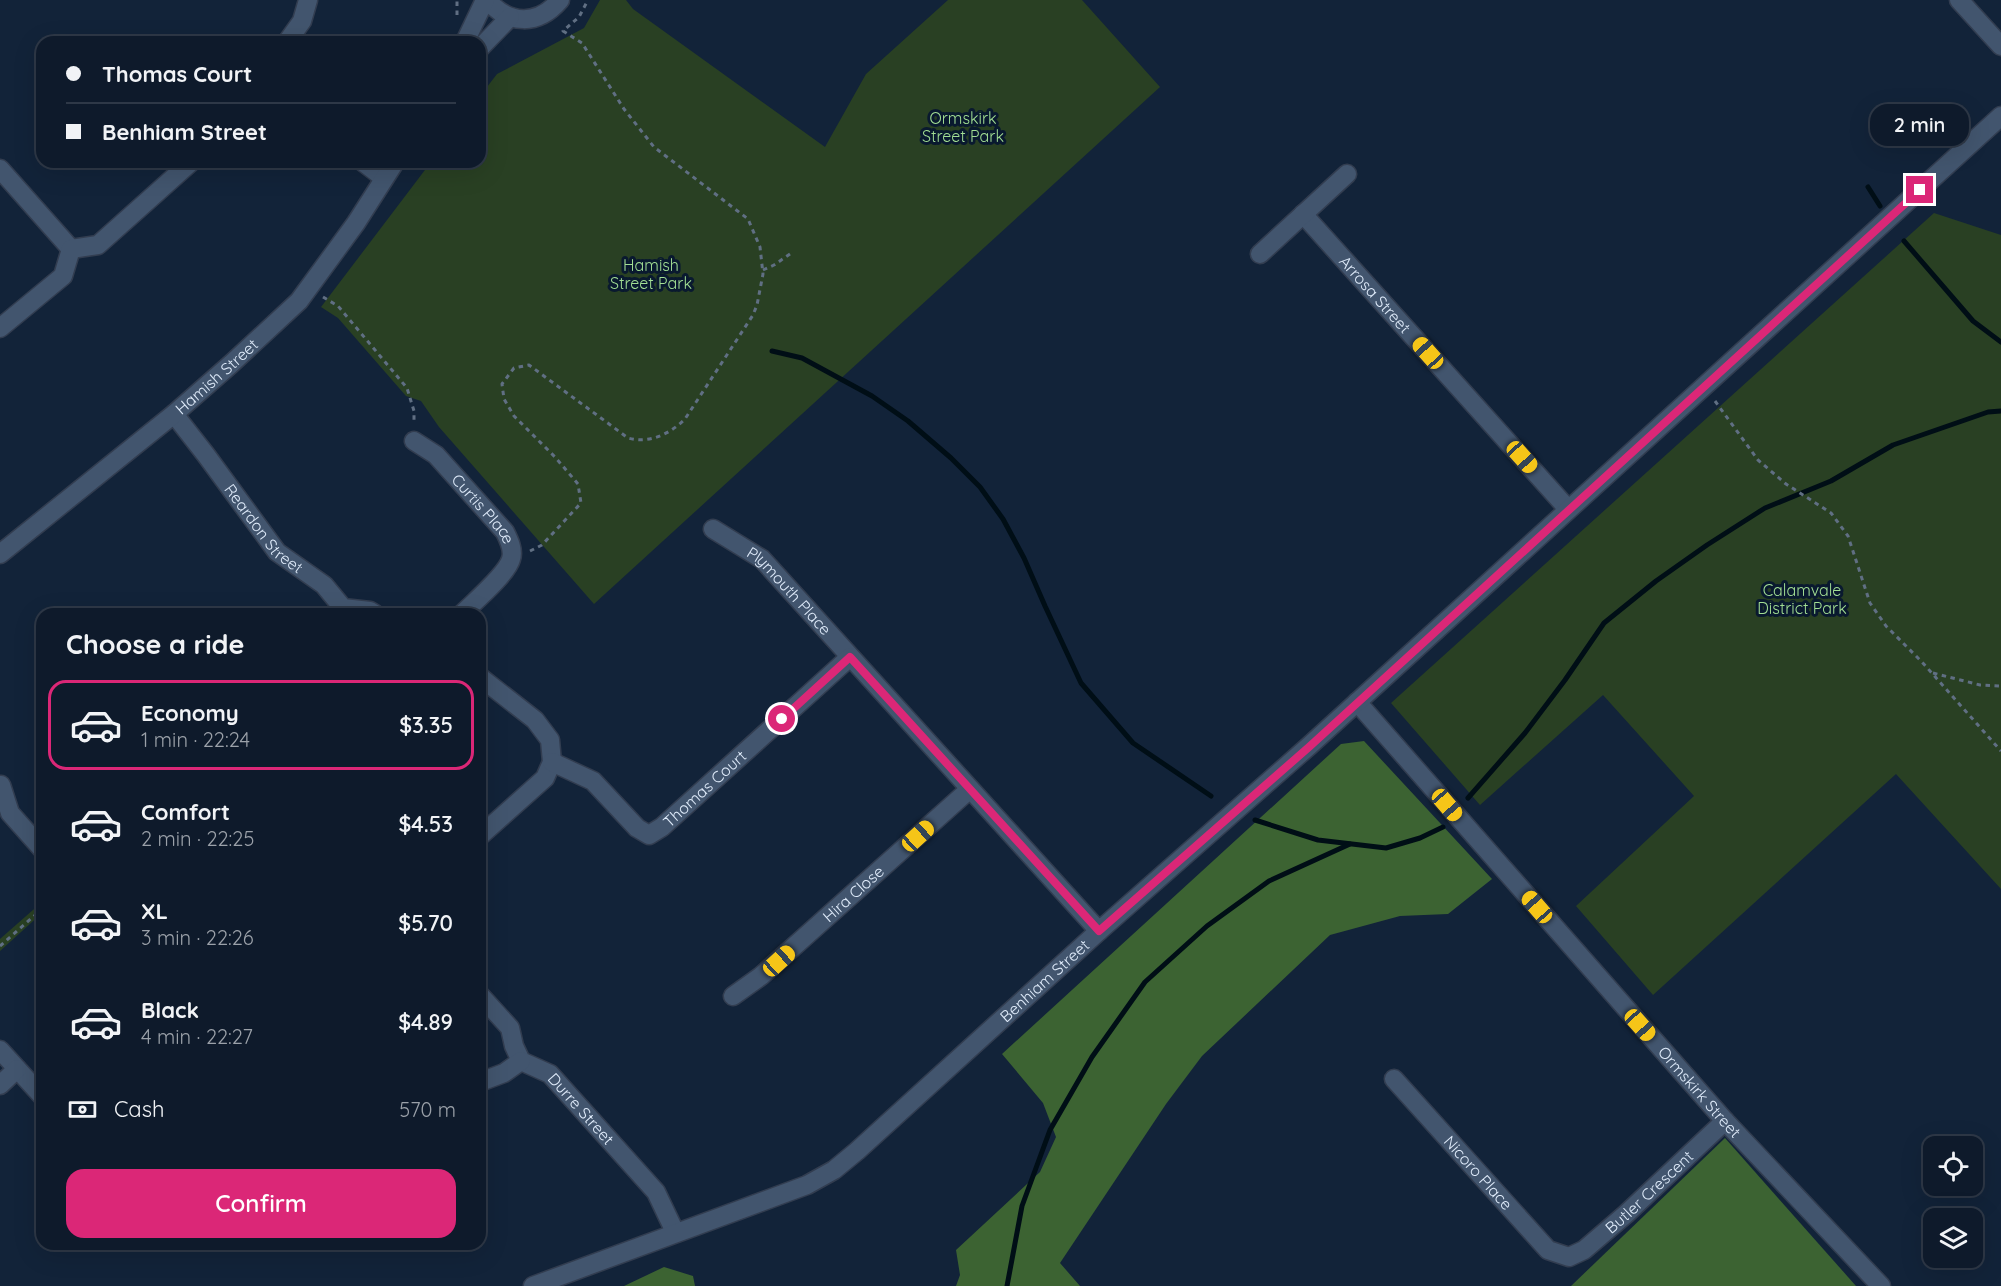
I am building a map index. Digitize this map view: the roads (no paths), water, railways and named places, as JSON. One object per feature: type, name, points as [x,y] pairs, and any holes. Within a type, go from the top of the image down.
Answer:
[{"type":"street","points":[[291,36],[302,21],[308,0]]},
{"type":"street","points":[[468,36],[486,0],[496,10],[510,17],[525,20],[539,17],[552,9],[560,0]]},
{"type":"street","points":[[1959,0],[2001,46]]},
{"type":"street","points":[[486,42],[510,17]]},
{"type":"street","name":"Benhiam Street","points":[[533,1286],[807,1185],[834,1170],[1357,702],[2001,116]]},
{"type":"street","points":[[70,249],[98,245],[184,168]]},
{"type":"street","points":[[371,168],[384,178]]},
{"type":"street","name":"Hamish Street","points":[[0,554],[174,414],[299,301],[356,223],[391,168]]},
{"type":"street","points":[[0,169],[70,249]]},
{"type":"street","points":[[1260,254],[1347,174]]},
{"type":"street","name":"Arrosa Street","points":[[1303,214],[1568,508]]},
{"type":"street","points":[[0,328],[63,276],[70,249]]},
{"type":"street","name":"Reardon Street","points":[[174,414],[277,552],[324,585],[339,608]]},
{"type":"street","name":"Curtis Place","points":[[414,441],[436,455],[505,532],[511,545],[512,559],[506,570],[468,608]]},
{"type":"street","name":"Plymouth Place","points":[[713,529],[762,559],[1099,931]]},
{"type":"street","name":"Thomas Court","points":[[552,762],[593,781],[637,828],[649,835],[662,827],[850,657]]},
{"type":"street","points":[[486,682],[535,720],[550,740],[552,762],[545,778],[486,831]]},
{"type":"street","name":"Ormskirk Street","points":[[1357,702],[1725,1121],[1881,1286]]},
{"type":"street","points":[[2,785],[10,813],[36,842]]},
{"type":"street","name":"Hira Close","points":[[734,996],[761,976],[970,789]]},
{"type":"street","points":[[486,1002],[510,1028],[514,1046],[521,1061],[486,1080]]},
{"type":"street","points":[[0,1050],[36,1090]]},
{"type":"street","name":"Durre Street","points":[[521,1061],[550,1074],[649,1183],[667,1212],[675,1232]]},
{"type":"street","points":[[0,1085],[17,1069]]},
{"type":"street","name":"Nicoro Place","points":[[1394,1079],[1548,1250],[1569,1257]]},
{"type":"street","name":"Butler Crescent","points":[[1569,1257],[1584,1250],[1626,1214],[1725,1121]]},
{"type":"waterway","points":[[1868,187],[1880,206]]},
{"type":"waterway","points":[[1904,241],[1973,321],[2001,342]]},
{"type":"waterway","points":[[772,351],[802,358],[872,396],[908,421],[980,487],[1003,519],[1024,558],[1081,683],[1133,743],[1211,796]]},
{"type":"waterway","points":[[1468,798],[1525,733],[1604,623],[1656,581],[1765,508],[1831,481],[1893,445],[1988,412],[2001,411]]},
{"type":"waterway","points":[[1255,820],[1318,840],[1386,848],[1420,838],[1443,827]]},
{"type":"waterway","points":[[1007,1286],[1022,1206],[1050,1130],[1092,1057],[1145,982],[1207,926],[1269,881],[1350,844]]},
{"type":"park label","name":"Ormskirk Street Park","points":[[963,127]]},
{"type":"park label","name":"Hamish Street Park","points":[[651,274]]},
{"type":"park label","name":"Calamvale District Park","points":[[1802,599]]}]
